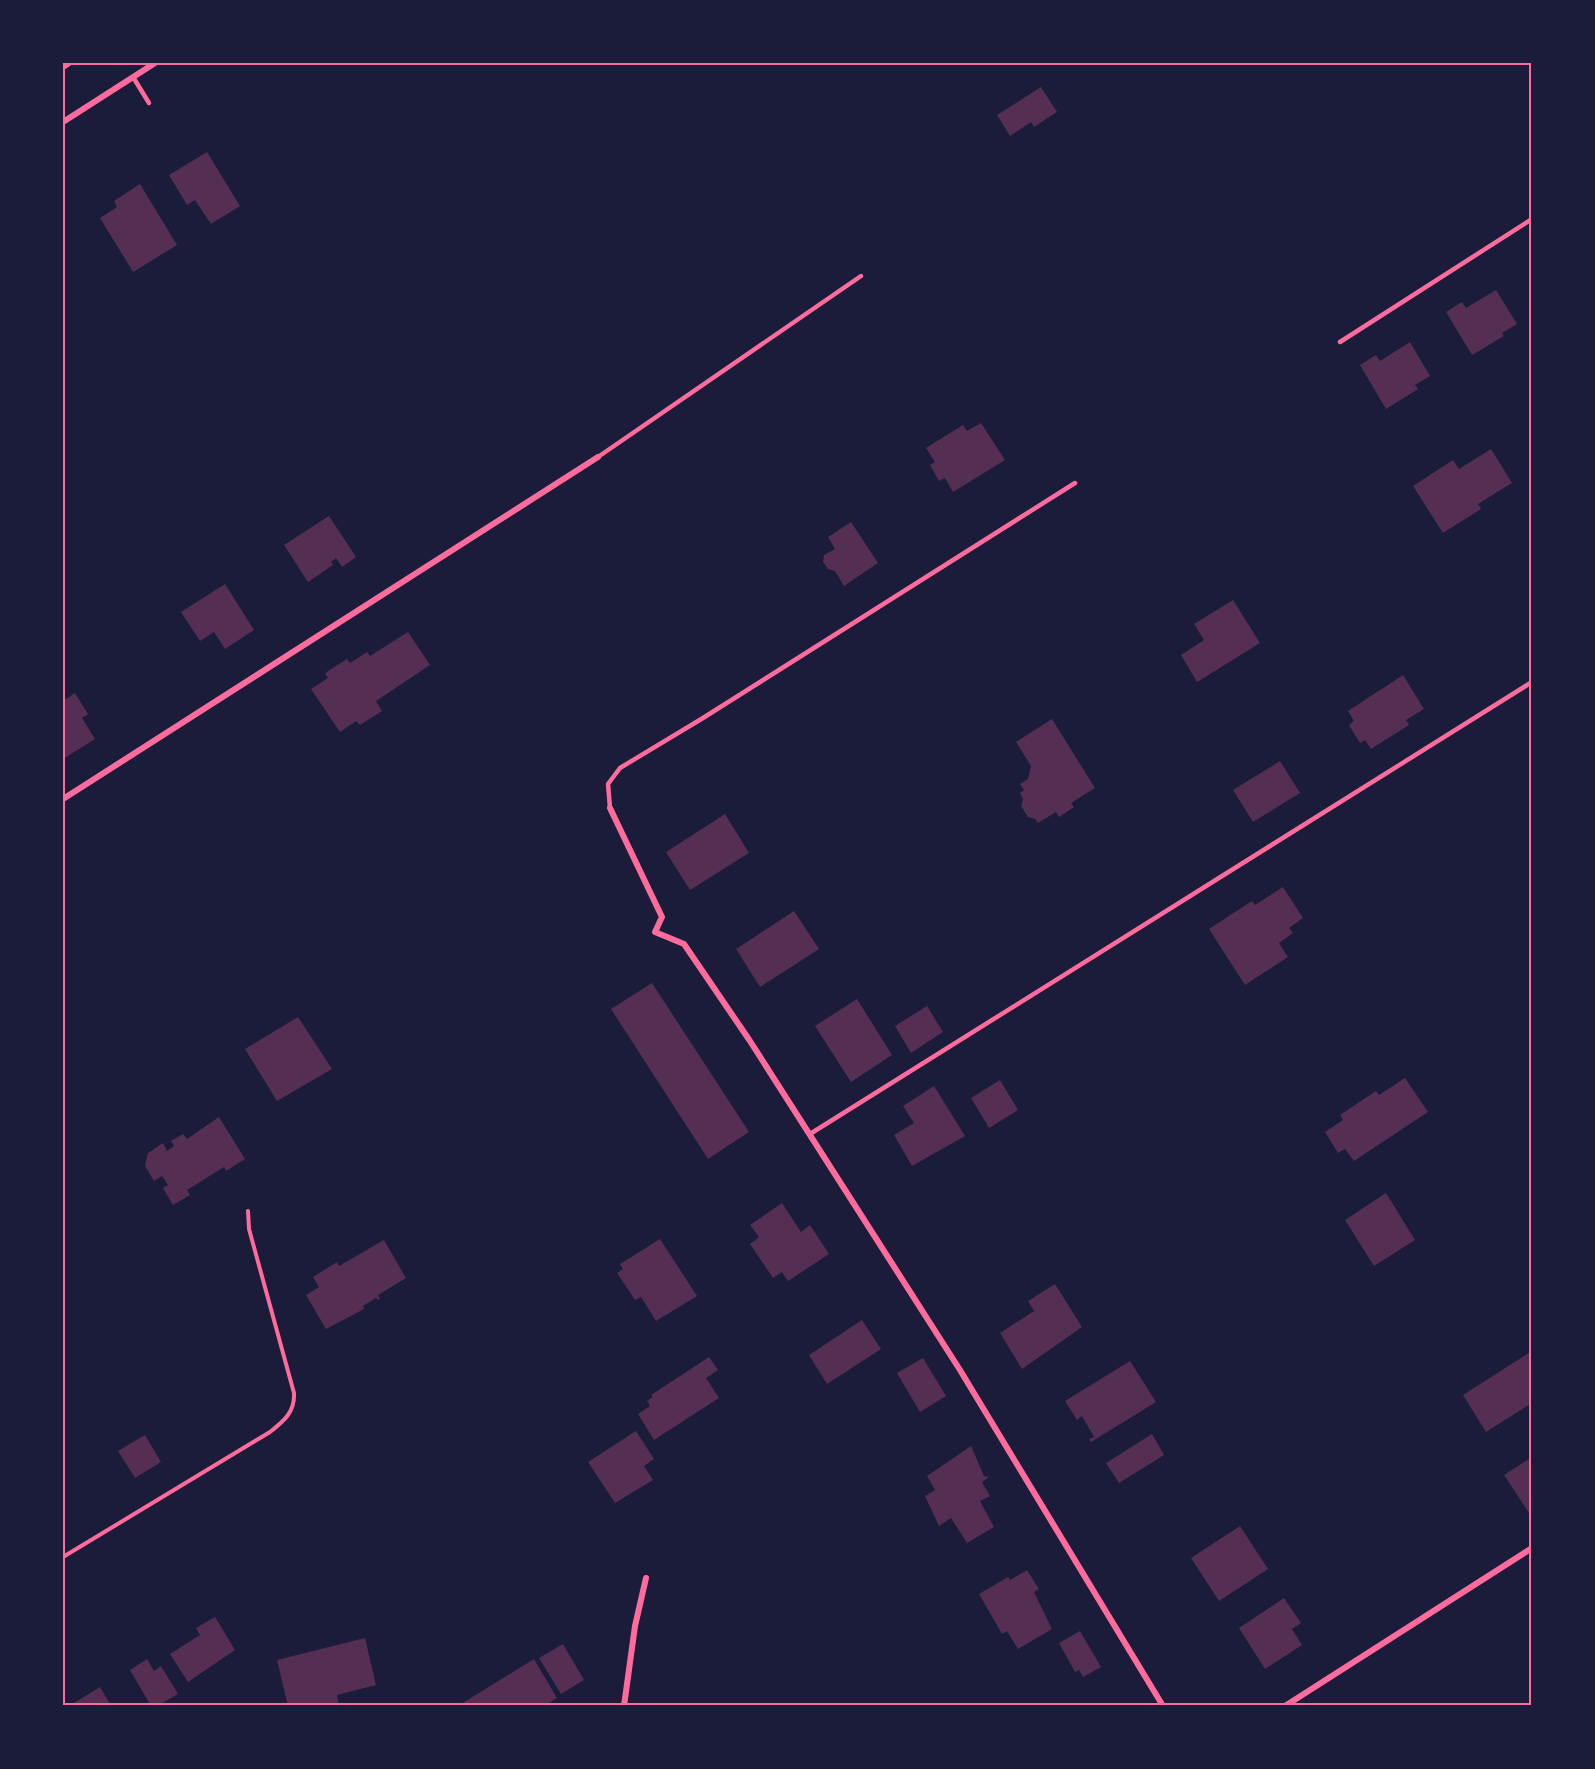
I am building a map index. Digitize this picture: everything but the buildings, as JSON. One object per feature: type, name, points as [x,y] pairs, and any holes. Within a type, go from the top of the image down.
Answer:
[{"type":"street","points":[[63,67],[69,63]]},
{"type":"street","points":[[63,122],[155,63]]},
{"type":"street","points":[[63,799],[598,458]]},
{"type":"street","points":[[610,808],[662,917],[655,932],[684,944],[810,1134],[960,1370],[1163,1706]]},
{"type":"street","points":[[1285,1706],[1532,1548]]},
{"type":"street","points":[[624,1706],[635,1626],[646,1578]]},
{"type":"lane","points":[[133,77],[149,103]]},
{"type":"lane","points":[[1341,342],[1532,219]]},
{"type":"lane","points":[[598,458],[861,276]]},
{"type":"lane","points":[[610,808],[608,784],[620,768],[1076,483]]},
{"type":"lane","points":[[810,1134],[1532,682]]},
{"type":"path","points":[[63,1557],[270,1432],[291,1412],[295,1405],[294,1393],[249,1229],[248,1211]]}]
